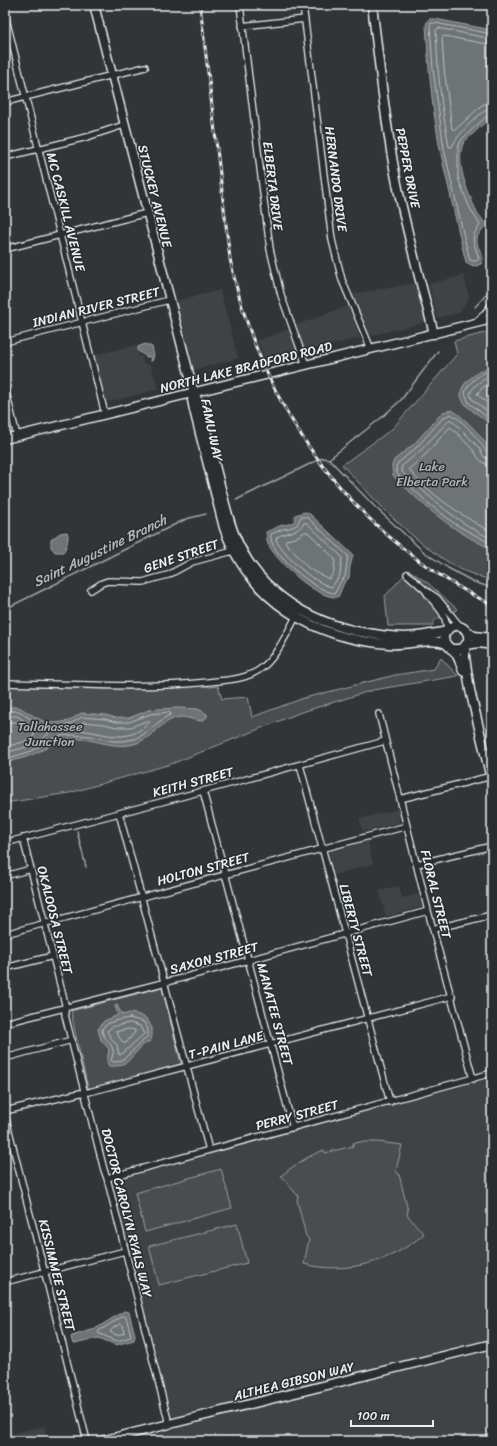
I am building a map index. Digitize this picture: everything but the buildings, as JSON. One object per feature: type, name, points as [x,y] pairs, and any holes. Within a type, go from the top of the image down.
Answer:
[{"type":"street","name":"STUCKEY AVENUE","points":[[94,5],[194,393]]},
{"type":"street","name":"ELBERTA DRIVE","points":[[240,5],[270,249],[281,295],[306,365]]},
{"type":"street","name":"HERNANDO DRIVE","points":[[303,5],[332,240],[342,280],[371,349]]},
{"type":"street","name":"PEPPER DRIVE","points":[[372,5],[384,107],[394,168],[434,334]]},
{"type":"street","name":"MC CASKILL AVENUE","points":[[5,15],[105,414]]},
{"type":"street","points":[[242,26],[305,19]]},
{"type":"street","points":[[5,102],[145,67]]},
{"type":"street","points":[[5,158],[87,137],[124,125]]},
{"type":"street","points":[[5,249],[147,213]]},
{"type":"street","name":"INDIAN RIVER STREET","points":[[5,342],[169,300]]},
{"type":"street","points":[[476,323],[492,305]]},
{"type":"street","name":"NORTH LAKE BRADFORD ROAD","points":[[5,439],[492,319]]},
{"type":"street","points":[[5,388],[17,436]]},
{"type":"street","name":"FAMU WAY","points":[[194,393],[192,400],[194,410],[221,520],[234,551],[244,569],[258,586],[275,602],[298,614],[336,626],[383,636],[408,637],[447,631],[453,626],[464,629]]},
{"type":"street","name":"FAMU WAY","points":[[194,393],[201,410],[229,519],[241,548],[252,566],[267,584],[298,614],[315,627],[331,633],[371,642],[394,645],[436,641],[458,650],[465,646],[479,644],[492,645]]},
{"type":"street","name":"GENE STREET","points":[[91,590],[108,581],[143,582],[168,575],[192,562],[234,551]]},
{"type":"street","points":[[407,574],[444,605],[464,629],[474,636],[492,638]]},
{"type":"street","points":[[425,590],[430,598],[444,613],[447,631],[445,636],[449,646],[458,657],[470,690]]},
{"type":"street","points":[[5,683],[140,686],[176,685],[231,679],[249,675],[265,665],[274,655],[298,614]]},
{"type":"street","points":[[400,799],[492,779],[470,690],[465,657],[465,646],[468,638],[464,629]]},
{"type":"street","name":"FLORAL STREET","points":[[379,714],[428,911],[452,996],[473,1080]]},
{"type":"street","name":"KEITH STREET","points":[[5,843],[204,791],[386,741]]},
{"type":"street","name":"LIBERTY STREET","points":[[300,765],[390,1102]]},
{"type":"street","name":"MANATEE STREET","points":[[204,791],[293,1128]]},
{"type":"street","points":[[119,813],[209,1150]]},
{"type":"street","name":"HOLTON STREET","points":[[5,934],[407,826]]},
{"type":"street","name":"OKALOOSA STREET","points":[[23,838],[65,1008]]},
{"type":"street","points":[[417,864],[492,846]]},
{"type":"street","points":[[5,876],[31,869]]},
{"type":"street","name":"SAXON STREET","points":[[5,1024],[428,911]]},
{"type":"street","points":[[433,929],[492,915]]},
{"type":"street","points":[[5,968],[53,956]]},
{"type":"street","name":"T-PAIN LANE","points":[[5,1112],[186,1067],[452,996]]},
{"type":"street","name":"DOCTOR CAROLYN RYALS WAY","points":[[65,1008],[65,1015],[84,1093],[169,1424]]},
{"type":"street","points":[[5,1058],[72,1040]]},
{"type":"street","name":"PERRY STREET","points":[[107,1178],[473,1080],[492,1073]]},
{"type":"street","name":"KISSIMMEE STREET","points":[[5,1115],[87,1441]]},
{"type":"street","points":[[5,1282],[125,1251]]},
{"type":"street","name":"ALTHEA GIBSON WAY","points":[[101,1441],[492,1344]]},
{"type":"shaded area","points":[[464,275],[469,299],[459,313],[437,318],[429,284]]},
{"type":"shaded area","points":[[417,283],[426,321],[370,336],[352,294]]},
{"type":"shaded area","points":[[220,290],[238,358],[194,370],[176,301]]},
{"type":"shaded area","points":[[348,306],[359,338],[305,350],[296,325]]},
{"type":"shaded area","points":[[289,329],[297,349],[297,354],[267,363],[257,341]]},
{"type":"shaded area","points":[[137,345],[139,356],[142,355],[143,363],[150,365],[159,389],[109,402],[104,397],[94,355]]},
{"type":"shaded area","points":[[399,809],[400,819],[398,823],[363,832],[359,819]]},
{"type":"shaded area","points":[[368,841],[373,864],[333,875],[329,857],[330,852]]},
{"type":"shaded area","points":[[399,886],[402,898],[418,894],[422,907],[386,917],[379,891]]},
{"type":"shaded area","points":[[492,1078],[492,1441],[131,1441],[174,1430],[113,1186],[116,1181],[138,1172]]},
{"type":"shaded area","points":[[44,1426],[48,1441],[8,1441],[6,1435]]},
{"type":"green space","name":"Lake Elberta Park","points":[[492,331],[492,581],[460,569],[427,548],[397,522],[342,465],[392,429],[457,354],[454,341]]},
{"type":"green space","points":[[409,570],[429,584],[457,609],[454,612],[436,619],[432,626],[388,626],[385,596]]},
{"type":"green space","name":"Tallahassee Junction","points":[[441,658],[458,676],[373,690],[299,713],[171,764],[69,793],[5,803],[5,686],[130,689],[205,685],[209,687],[218,686],[222,699],[248,697],[252,717],[304,698],[395,675],[434,669]]},
{"type":"green space","points":[[162,988],[181,1064],[94,1088],[88,1088],[71,1011]]},
{"type":"green space","points":[[378,1142],[402,1145],[396,1171],[399,1174],[408,1211],[407,1215],[424,1234],[398,1252],[368,1264],[336,1268],[304,1264],[309,1239],[306,1236],[297,1200],[298,1196],[281,1176],[301,1161],[318,1152],[324,1150],[325,1153],[353,1146],[353,1143]]},
{"type":"green space","points":[[221,1169],[232,1208],[145,1232],[135,1193]]},
{"type":"green space","points":[[237,1224],[247,1263],[159,1285],[149,1246]]},
{"type":"water","points":[[430,19],[492,30],[492,116],[464,142],[461,150],[461,168],[466,187],[477,212],[484,223],[484,227],[477,237],[477,244],[483,259],[482,263],[477,266],[470,265],[466,262],[440,150],[429,69],[426,25]]},
{"type":"water","points":[[145,344],[152,347],[154,356],[152,361],[150,361],[151,357],[147,357],[138,351],[138,347]]},
{"type":"water","points":[[492,365],[492,427],[466,405],[462,398],[461,392],[463,386],[468,380],[480,371]]},
{"type":"water","points":[[452,410],[474,429],[492,453],[492,549],[446,523],[425,506],[393,475],[392,466],[394,460],[414,444],[443,412]]},
{"type":"water","points":[[305,512],[311,515],[353,555],[349,578],[344,583],[338,597],[329,596],[319,592],[299,579],[281,562],[268,544],[266,532],[295,521],[295,515]]},
{"type":"water","points":[[67,532],[68,540],[63,552],[55,552],[51,547],[51,540],[60,533]]},
{"type":"water","points":[[5,707],[19,707],[45,722],[56,723],[69,721],[81,713],[106,715],[116,718],[129,718],[149,710],[177,708],[198,709],[207,714],[207,717],[202,721],[184,717],[174,718],[143,740],[129,745],[112,745],[88,740],[71,739],[56,743],[31,755],[5,763]]},
{"type":"water","points":[[117,1005],[122,1015],[130,1013],[147,1019],[152,1028],[152,1037],[150,1041],[143,1045],[127,1062],[118,1066],[109,1066],[107,1062],[109,1049],[101,1040],[98,1029],[104,1021],[118,1015],[115,1006]]},
{"type":"water","points":[[124,1311],[129,1312],[135,1335],[134,1340],[116,1345],[99,1338],[73,1344],[72,1336],[95,1329]]},
{"type":"waterway","points":[[475,307],[492,288]]},
{"type":"waterway","points":[[329,459],[381,418],[401,400],[438,351]]},
{"type":"waterway","name":"Saint Augustine Branch","points":[[236,500],[322,458],[329,459],[374,506],[424,552],[448,568],[474,582],[492,588]]},
{"type":"waterway","name":"Saint Augustine Branch","points":[[5,609],[186,519],[206,514]]},
{"type":"waterway","points":[[77,831],[86,867]]},
{"type":"railway","points":[[200,5],[230,259],[244,314],[264,367],[290,417],[320,463],[356,505],[397,543],[442,577],[492,605]]}]
